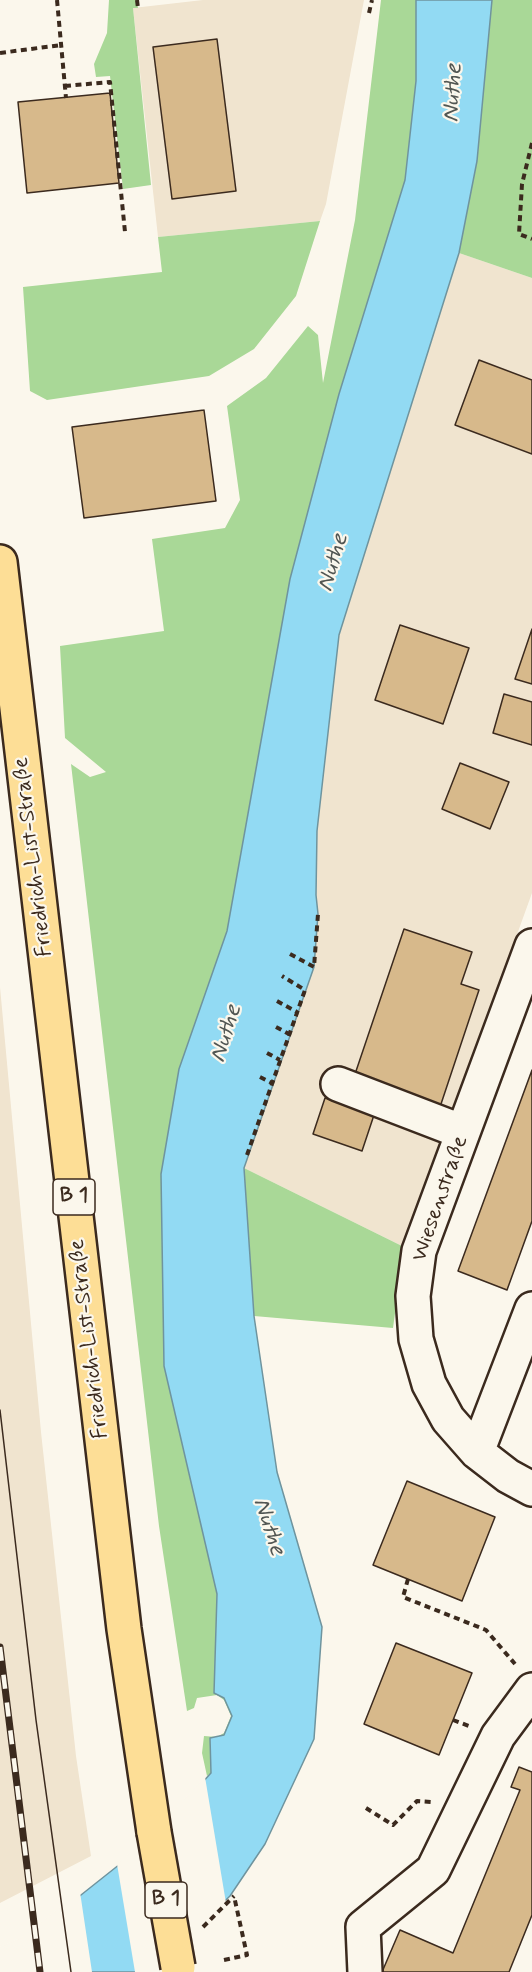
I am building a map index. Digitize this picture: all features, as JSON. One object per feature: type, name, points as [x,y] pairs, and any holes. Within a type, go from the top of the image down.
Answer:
[{"type":"main road","name":"Friedrich-List-Straße","points":[[0,562],[124,1629],[154,1832],[178,1970]]},
{"type":"street","name":"Wiesenstraße","points":[[532,946],[419,1251],[413,1296],[416,1340],[429,1384],[448,1419],[477,1452],[508,1476],[532,1489]]},
{"type":"street","points":[[338,1084],[464,1132]]},
{"type":"street","points":[[477,1452],[532,1309]]},
{"type":"street","points":[[365,1972],[363,1927],[433,1870],[524,1678]]},
{"type":"path","points":[[57,0],[66,98]]},
{"type":"path","points":[[137,0],[138,8]]},
{"type":"path","points":[[369,13],[372,0]]},
{"type":"path","points":[[0,53],[62,45]]},
{"type":"path","points":[[65,86],[110,82],[125,232]]},
{"type":"path","points":[[532,143],[522,184],[519,234],[532,239]]},
{"type":"path","points":[[290,954],[314,967],[318,914]]},
{"type":"path","points":[[247,1155],[305,990],[282,976]]},
{"type":"path","points":[[277,1001],[297,1012]]},
{"type":"path","points":[[276,1027],[289,1034]]},
{"type":"path","points":[[267,1053],[280,1060]]},
{"type":"path","points":[[260,1077],[272,1083]]},
{"type":"path","points":[[408,1579],[403,1597],[486,1630],[524,1678]]},
{"type":"path","points":[[366,1808],[393,1825],[417,1801],[435,1802],[471,1792]]},
{"type":"path","points":[[224,1960],[247,1955],[234,1896]]},
{"type":"shaded area","points":[[203,0],[364,0],[326,204],[320,221],[158,237],[133,8]]},
{"type":"shaded area","points":[[459,253],[532,278],[532,893],[404,1247],[244,1168],[314,967],[318,914],[317,831],[339,635]]},
{"type":"shaded area","points":[[0,987],[41,1432],[76,1756],[91,1856],[0,1903]]},
{"type":"green space","points":[[109,0],[137,0],[138,8],[133,8],[151,185],[123,189],[110,76],[96,77],[94,64],[107,33]]},
{"type":"green space","points":[[381,0],[416,0],[416,81],[405,180],[339,394],[290,579],[227,931],[179,1069],[164,1366],[217,1594],[214,1693],[224,1698],[232,1716],[224,1735],[217,1738],[210,1739],[211,1773],[207,1776],[202,1753],[204,1736],[217,1737],[224,1733],[231,1716],[224,1700],[217,1695],[197,1698],[194,1708],[187,1711],[159,1526],[71,764],[90,777],[106,772],[65,738],[60,646],[164,631],[152,539],[225,528],[240,500],[227,406],[266,378],[308,326],[318,335],[323,383],[355,220]]},
{"type":"green space","points":[[492,0],[532,0],[532,278],[459,253],[477,161]]},
{"type":"green space","points":[[320,221],[296,296],[254,349],[209,376],[47,400],[30,391],[23,287],[162,272],[158,237]]},
{"type":"green space","points":[[244,1168],[404,1247],[393,1328],[254,1316]]},
{"type":"water","name":"Nuthe","points":[[416,0],[492,0],[477,161],[459,253],[339,635],[317,831],[318,914],[314,967],[244,1168],[254,1316],[277,1472],[322,1627],[314,1739],[265,1844],[230,1896],[151,1972],[0,1972],[23,1941],[149,1841],[211,1773],[210,1738],[224,1735],[232,1716],[224,1698],[214,1693],[217,1594],[164,1366],[161,1174],[179,1069],[227,931],[290,579],[339,394],[405,180],[416,81]]},
{"type":"pier","points":[[205,1777],[226,1903],[155,1972],[135,1972],[117,1864],[154,1832]]},
{"type":"pier","points":[[80,1892],[92,1972],[0,1972],[0,1947],[21,1938]]},
{"type":"building","points":[[217,39],[236,191],[172,199],[153,47]]},
{"type":"building","points":[[110,93],[119,183],[27,193],[18,102]]},
{"type":"building","points":[[479,360],[532,380],[532,454],[455,425]]},
{"type":"building","points":[[204,410],[216,501],[84,518],[72,427]]},
{"type":"building","points":[[400,625],[469,648],[443,724],[375,700]]},
{"type":"building","points":[[532,629],[532,684],[515,679]]},
{"type":"building","points":[[504,694],[532,702],[532,745],[493,733]]},
{"type":"building","points":[[460,763],[509,782],[490,829],[442,809]]},
{"type":"building","points":[[404,929],[472,952],[461,984],[479,990],[436,1119],[352,1083]]},
{"type":"building","points":[[532,1070],[532,1221],[507,1290],[458,1271]]},
{"type":"building","points":[[325,1098],[374,1115],[362,1151],[313,1134]]},
{"type":"building","points":[[407,1481],[495,1517],[462,1601],[373,1565]]},
{"type":"building","points":[[396,1643],[472,1673],[439,1755],[364,1724]]},
{"type":"building","points":[[519,1767],[532,1772],[532,1915],[509,1972],[382,1972],[400,1930],[453,1953],[520,1790],[511,1787]]},
{"type":"tram line","points":[[0,1410],[36,1720],[71,1972]]},
{"type":"railway","points":[[0,1647],[40,1972]]}]
